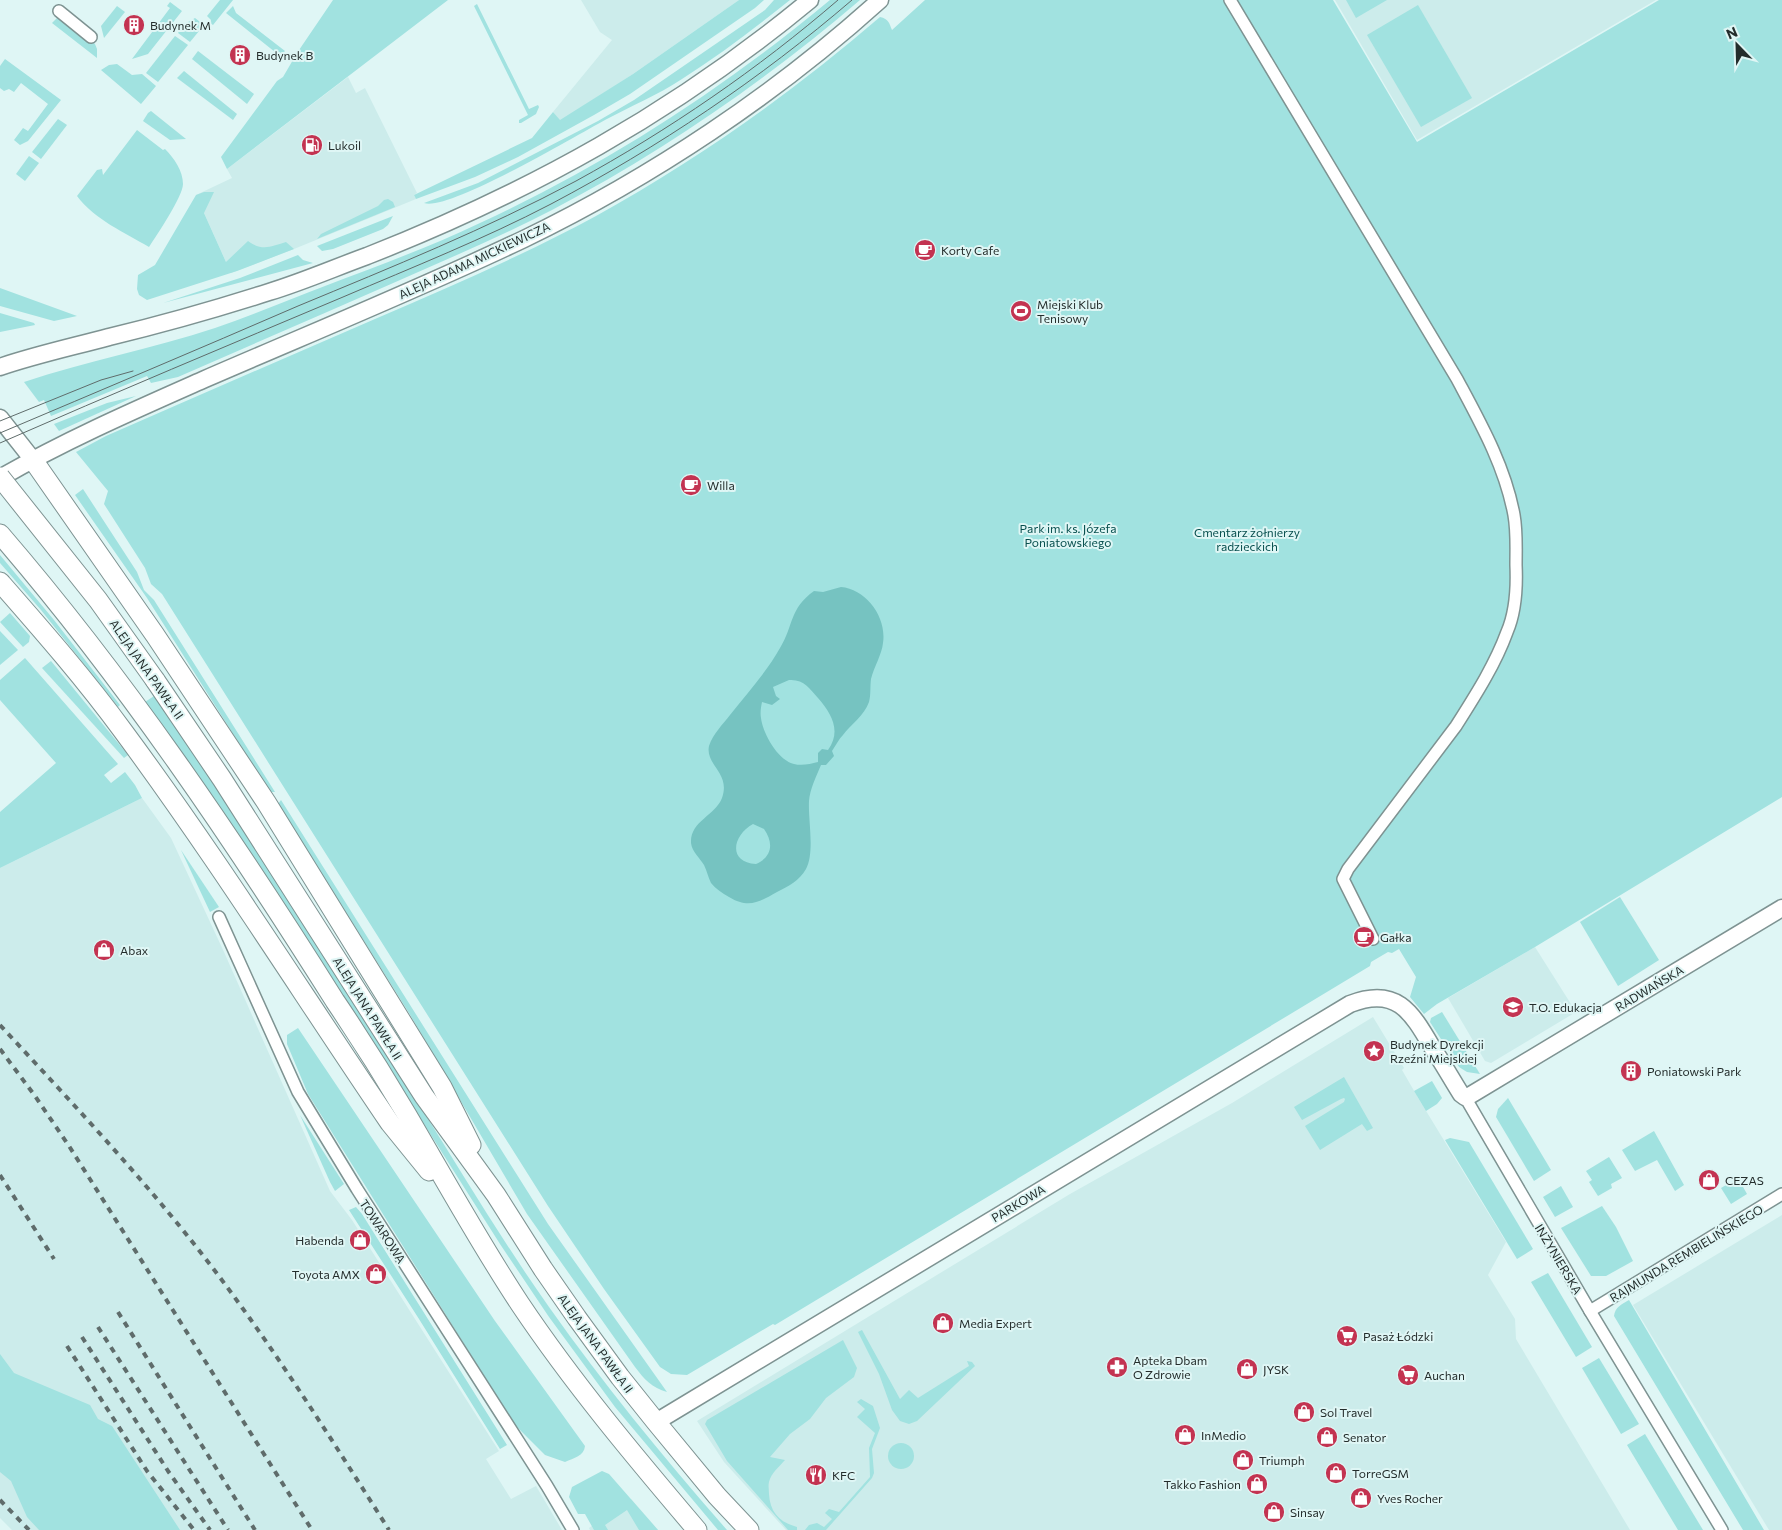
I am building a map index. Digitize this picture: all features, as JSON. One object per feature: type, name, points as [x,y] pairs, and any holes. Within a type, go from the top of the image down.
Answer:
[{"type":"main road","points":[[0,367],[38,355],[174,321],[272,292],[462,217],[574,161],[654,114],[751,47],[810,0]]},
{"type":"main road","name":"ALEJA ADAMA MICKIEWICZA","points":[[0,477],[101,425],[492,254],[589,205],[650,170],[739,112],[809,59],[880,0]]},
{"type":"main road","points":[[0,418],[33,460],[155,635],[266,802],[442,1087],[496,1195]]},
{"type":"main road","name":"ALEJA JANA PAWŁA II","points":[[0,477],[98,600],[155,680],[222,779],[424,1096],[496,1195],[577,1318],[656,1422],[717,1496],[749,1530]]},
{"type":"main road","name":"ALEJA JANA PAWŁA II","points":[[0,534],[65,614],[130,699],[204,801],[334,999],[406,1113],[464,1215],[520,1304],[586,1395],[697,1530]]},
{"type":"main road","points":[[0,582],[58,649],[122,730],[180,810],[390,1123],[464,1215]]},
{"type":"main road","name":"RADWAŃSKA","points":[[1465,1097],[1506,1075],[1782,908]]},
{"type":"main road","name":"PARKOWA","points":[[656,1422],[1350,1004],[1370,998],[1386,999]]},
{"type":"main road","name":"INŻYNIERSKA","points":[[1386,999],[1399,1005],[1413,1016],[1465,1097]]},
{"type":"street","points":[[1230,0],[1457,379],[1490,442],[1509,495],[1514,516],[1516,534],[1516,592],[1508,631],[1501,647],[1476,694],[1456,726],[1348,870],[1343,880],[1373,939]]},
{"type":"street","points":[[58,11],[91,37]]},
{"type":"street","name":"TOWAROWA","points":[[218,918],[301,1097],[357,1189],[547,1486],[573,1530]]},
{"type":"street","name":"INŻYNIERSKA","points":[[1465,1097],[1590,1311],[1722,1530]]},
{"type":"street","name":"RAJMUNDA REMBIELIŃSKIEGO","points":[[1590,1311],[1782,1194]]},
{"type":"shaded area","points":[[581,0],[739,0],[633,74],[560,121],[553,112],[612,40],[600,32]]},
{"type":"shaded area","points":[[1335,0],[1656,0],[1417,140]]},
{"type":"shaded area","points":[[348,77],[356,93],[365,88],[417,193],[414,195],[416,199],[231,273],[196,195],[232,178],[227,169]]},
{"type":"shaded area","points":[[841,587],[850,589],[866,599],[878,614],[882,624],[883,643],[871,679],[869,702],[861,716],[846,731],[832,751],[834,756],[826,765],[821,765],[814,783],[809,801],[811,845],[809,862],[806,869],[793,883],[771,896],[754,903],[742,903],[719,891],[711,883],[704,865],[694,852],[691,843],[694,829],[719,804],[724,789],[721,776],[711,759],[709,746],[718,729],[775,657],[800,604],[814,591],[823,592]],"holes":[[[789,680],[799,681],[809,688],[831,716],[834,736],[828,750],[822,749],[818,753],[818,762],[800,765],[788,762],[772,746],[762,724],[762,702],[772,705],[780,699],[776,696],[773,687]],[[753,824],[764,829],[770,844],[768,854],[756,864],[740,858],[736,847],[741,835]]]},
{"type":"shaded area","points":[[142,798],[171,838],[224,952],[330,1191],[352,1220],[499,1451],[486,1459],[511,1499],[536,1486],[562,1530],[12,1530],[0,1518],[0,868]]},
{"type":"shaded area","name":"T.O. Edukacja","points":[[1535,947],[1576,1012],[1491,1063],[1485,1061],[1448,998]]},
{"type":"shaded area","points":[[1373,1017],[1404,1068],[1402,1070],[1420,1101],[1506,1242],[1488,1275],[1515,1319],[1516,1339],[1630,1530],[786,1530],[724,1462],[697,1421],[1070,1194],[1232,1103]]},
{"type":"shaded area","points":[[1782,1215],[1782,1530],[1769,1530],[1633,1305]]},
{"type":"shaded area","points":[[631,1499],[658,1530],[590,1530],[589,1528]]},
{"type":"green space","points":[[220,0],[233,0],[213,25],[207,16]]},
{"type":"green space","points":[[333,0],[448,0],[227,169],[221,157],[277,81],[283,77]]},
{"type":"green space","points":[[739,0],[764,0],[630,94],[594,115],[518,157],[475,177],[416,199],[414,195],[532,138],[553,112],[560,120],[633,74]]},
{"type":"green space","points":[[774,0],[790,0],[724,51],[673,85],[484,185],[438,203],[424,203],[478,183],[598,121],[634,100],[765,10]]},
{"type":"green space","points":[[830,0],[860,0],[787,59],[712,114],[593,188],[512,230],[178,377],[151,383],[147,376],[51,416],[44,400],[39,402],[24,382],[215,328],[403,256],[480,223],[573,176],[662,123],[748,64]]},
{"type":"green space","name":"Park im. ks. Józefa Poniatowskiego","points":[[925,0],[1333,0],[1417,142],[1659,0],[1782,0],[1782,797],[1535,947],[1437,1004],[1424,1014],[1410,997],[1416,977],[1399,949],[1392,953],[1388,952],[1371,962],[1370,966],[775,1325],[773,1324],[687,1375],[671,1374],[660,1367],[548,1206],[162,594],[151,584],[145,568],[104,504],[108,491],[76,452],[106,436],[431,295],[542,244],[596,216],[671,172],[743,124],[813,72],[880,17],[887,20],[892,30]]},
{"type":"green space","points":[[1346,0],[1387,0],[1356,18]]},
{"type":"green space","points":[[170,2],[182,11],[148,54],[132,59],[170,8],[167,6]]},
{"type":"green space","points":[[477,4],[529,109],[538,105],[539,107],[536,114],[521,123],[519,123],[519,120],[528,115],[474,6]]},
{"type":"green space","points":[[1418,5],[1472,98],[1421,127],[1367,35]]},
{"type":"green space","points":[[117,6],[125,12],[104,38],[101,26]]},
{"type":"green space","points":[[233,6],[236,13],[285,51],[280,56],[226,13]]},
{"type":"green space","points":[[58,17],[95,44],[97,58],[52,23]]},
{"type":"green space","points":[[195,18],[204,25],[190,42],[178,33],[183,25]]},
{"type":"green space","points":[[175,36],[188,45],[158,82],[146,73]]},
{"type":"green space","points":[[198,51],[254,94],[247,104],[192,59]]},
{"type":"green space","points":[[5,59],[61,100],[28,141],[20,145],[14,140],[23,128],[28,131],[48,104],[21,83],[14,92],[9,89],[4,91],[0,88],[0,66]]},
{"type":"green space","points":[[117,64],[132,75],[142,74],[156,86],[141,104],[101,70],[109,65]]},
{"type":"green space","points":[[184,71],[237,114],[233,120],[177,78]]},
{"type":"green space","points":[[151,111],[186,139],[170,140],[143,121]]},
{"type":"green space","points":[[58,119],[67,125],[41,159],[32,152]]},
{"type":"green space","points":[[137,130],[163,150],[165,149],[177,165],[183,179],[179,197],[149,247],[101,219],[77,196],[97,170],[102,169],[103,175]]},
{"type":"green space","points":[[29,156],[39,163],[25,181],[16,174]]},
{"type":"green space","points":[[204,192],[214,192],[204,213],[226,262],[248,241],[262,247],[271,247],[286,242],[294,249],[237,271],[147,300],[139,295],[137,289],[138,275],[155,265],[196,195]]},
{"type":"green space","points":[[388,199],[393,202],[395,207],[317,239],[321,234],[378,206]]},
{"type":"green space","points":[[393,216],[388,225],[383,229],[333,249],[322,251],[317,246]]},
{"type":"green space","points":[[298,255],[303,260],[313,263],[163,303],[240,278]]},
{"type":"green space","points":[[0,288],[77,316],[54,321],[0,306]]},
{"type":"green space","points":[[0,313],[34,323],[35,325],[0,332]]},
{"type":"green space","points":[[136,396],[59,431],[54,424],[107,403]]},
{"type":"green space","points":[[83,489],[137,572],[144,590],[154,600],[275,792],[271,792],[268,789],[147,598],[75,495]]},
{"type":"green space","points":[[0,555],[54,620],[120,705],[118,707],[41,610],[0,563]]},
{"type":"green space","points":[[10,613],[30,636],[29,642],[23,647],[0,622]]},
{"type":"green space","points":[[0,631],[18,650],[0,665]]},
{"type":"green space","points":[[25,658],[118,764],[104,775],[111,783],[125,772],[142,798],[0,868],[0,812],[56,763],[0,700],[0,680]]},
{"type":"green space","points":[[51,661],[128,755],[124,758],[42,668]]},
{"type":"green space","points":[[154,696],[223,797],[289,899],[532,1282],[613,1393],[727,1530],[718,1530],[615,1407],[549,1317],[500,1244],[351,1009],[145,702]]},
{"type":"green space","points":[[281,800],[548,1224],[667,1392],[653,1385],[638,1371],[527,1214],[409,1013],[278,804]]},
{"type":"green space","points":[[181,850],[219,907],[210,912]]},
{"type":"green space","points":[[1620,897],[1659,960],[1618,986],[1580,922]]},
{"type":"green space","points":[[1442,1012],[1480,1074],[1467,1072],[1459,1067],[1430,1022],[1431,1018]]},
{"type":"green space","points":[[298,1028],[495,1321],[585,1446],[583,1452],[578,1456],[565,1462],[545,1455],[514,1424],[308,1094],[287,1044],[287,1035]]},
{"type":"green space","points":[[1344,1077],[1373,1128],[1367,1131],[1362,1124],[1320,1150],[1305,1126],[1344,1102],[1345,1099],[1341,1099],[1302,1120],[1294,1107]]},
{"type":"green space","points":[[1432,1081],[1442,1098],[1437,1104],[1426,1111],[1414,1091]]},
{"type":"green space","points":[[1508,1098],[1551,1170],[1534,1181],[1496,1117],[1498,1109]]},
{"type":"green space","points":[[300,1115],[344,1184],[335,1191],[330,1182]]},
{"type":"green space","points":[[1654,1131],[1684,1185],[1675,1191],[1657,1160],[1635,1171],[1622,1150]]},
{"type":"green space","points":[[1450,1138],[1469,1142],[1533,1249],[1517,1259],[1445,1140]]},
{"type":"green space","points":[[1609,1157],[1622,1178],[1611,1184],[1612,1188],[1598,1196],[1589,1182],[1592,1180],[1586,1171]]},
{"type":"green space","points":[[1738,1178],[1747,1194],[1731,1204],[1721,1188]]},
{"type":"green space","points":[[1561,1186],[1573,1207],[1555,1217],[1543,1197]]},
{"type":"green space","points":[[1602,1206],[1616,1227],[1633,1261],[1606,1276],[1591,1276],[1561,1228]]},
{"type":"green space","points":[[356,1207],[507,1445],[500,1449],[349,1210]]},
{"type":"green space","points":[[1548,1273],[1592,1347],[1576,1357],[1531,1282]]},
{"type":"green space","points":[[1629,1300],[1764,1530],[1743,1530],[1614,1316],[1617,1308]]},
{"type":"green space","points":[[862,1330],[900,1399],[909,1390],[918,1398],[969,1366],[967,1361],[972,1362],[975,1366],[917,1421],[909,1424],[900,1421],[892,1410],[879,1374],[858,1332]]},
{"type":"green space","points":[[843,1340],[857,1368],[854,1377],[826,1398],[810,1419],[790,1434],[770,1457],[785,1460],[772,1476],[769,1486],[771,1506],[774,1511],[780,1519],[797,1527],[797,1530],[788,1530],[727,1461],[705,1424],[707,1420]]},
{"type":"green space","points":[[0,1354],[14,1373],[90,1405],[98,1419],[112,1426],[180,1530],[39,1530],[27,1517],[11,1481],[0,1472]]},
{"type":"green space","points":[[1599,1358],[1639,1424],[1621,1434],[1582,1368]]},
{"type":"green space","points":[[861,1399],[873,1406],[880,1428],[872,1449],[874,1473],[872,1478],[826,1530],[805,1530],[809,1525],[817,1523],[824,1527],[832,1519],[825,1513],[829,1509],[839,1512],[870,1477],[869,1448],[875,1433],[857,1417],[865,1409],[857,1402]]},
{"type":"green space","points":[[1645,1434],[1703,1530],[1678,1530],[1627,1445]]},
{"type":"green space","points":[[901,1443],[910,1447],[914,1456],[910,1465],[901,1469],[892,1465],[888,1456],[892,1447]]},
{"type":"green space","points":[[602,1471],[609,1474],[658,1530],[639,1530],[627,1510],[605,1525],[608,1530],[594,1530],[585,1514],[578,1514],[569,1497],[572,1487]]},
{"type":"tram line","points":[[0,433],[439,247],[542,199],[611,161],[679,120],[776,50],[838,0]]},
{"type":"tram line","points":[[0,443],[448,252],[551,204],[631,159],[708,110],[781,57],[852,0]]},
{"type":"tram line","points":[[0,421],[101,380],[133,371]]},
{"type":"railway","points":[[0,1025],[135,1173],[212,1267],[281,1363],[389,1530]]},
{"type":"railway","points":[[0,1049],[69,1146],[312,1530]]},
{"type":"railway","points":[[0,1175],[54,1259]]},
{"type":"railway","points":[[118,1312],[255,1530]]},
{"type":"railway","points":[[98,1327],[228,1530]]},
{"type":"railway","points":[[82,1337],[168,1471],[210,1530]]},
{"type":"railway","points":[[67,1346],[147,1471],[194,1530]]},
{"type":"railway","points":[[0,1500],[29,1530]]},
{"type":"place","name":"Budynek M","points":[[134,25]]},
{"type":"place","name":"Budynek B","points":[[240,55]]},
{"type":"place","name":"Lukoil","points":[[312,145]]},
{"type":"place","name":"Korty Cafe","points":[[925,250]]},
{"type":"place","name":"Miejski Klub Tenisowy","points":[[1021,311]]},
{"type":"place","name":"Willa","points":[[691,485]]},
{"type":"place","name":"Gałka","points":[[1364,937]]},
{"type":"place","name":"Abax","points":[[104,950]]},
{"type":"place","name":"T.O. Edukacja","points":[[1513,1007]]},
{"type":"place","name":"Budynek Dyrekcji Rzeźni Miejskiej","points":[[1374,1051]]},
{"type":"place","name":"Poniatowski Park","points":[[1631,1071]]},
{"type":"place","name":"CEZAS","points":[[1709,1180]]},
{"type":"place","name":"Habenda","points":[[360,1240]]},
{"type":"place","name":"Toyota AMX","points":[[376,1274]]},
{"type":"place","name":"Media Expert","points":[[943,1323]]},
{"type":"place","name":"Pasaż Łódzki","points":[[1347,1336]]},
{"type":"place","name":"Apteka Dbam O Zdrowie","points":[[1117,1367]]},
{"type":"place","name":"JYSK","points":[[1247,1369]]},
{"type":"place","name":"Auchan","points":[[1408,1375]]},
{"type":"place","name":"Sol Travel","points":[[1304,1412]]},
{"type":"place","name":"InMedio","points":[[1185,1435]]},
{"type":"place","name":"Senator","points":[[1327,1437]]},
{"type":"place","name":"Triumph","points":[[1243,1460]]},
{"type":"place","name":"TorreGSM","points":[[1336,1473]]},
{"type":"place","name":"KFC","points":[[816,1475]]},
{"type":"place","name":"Takko Fashion","points":[[1257,1484]]},
{"type":"place","name":"Yves Rocher","points":[[1361,1498]]},
{"type":"place","name":"Sinsay","points":[[1274,1512]]},
{"type":"park label","name":"Cmentarz żołnierzy radzieckich","points":[[1247,539]]}]
